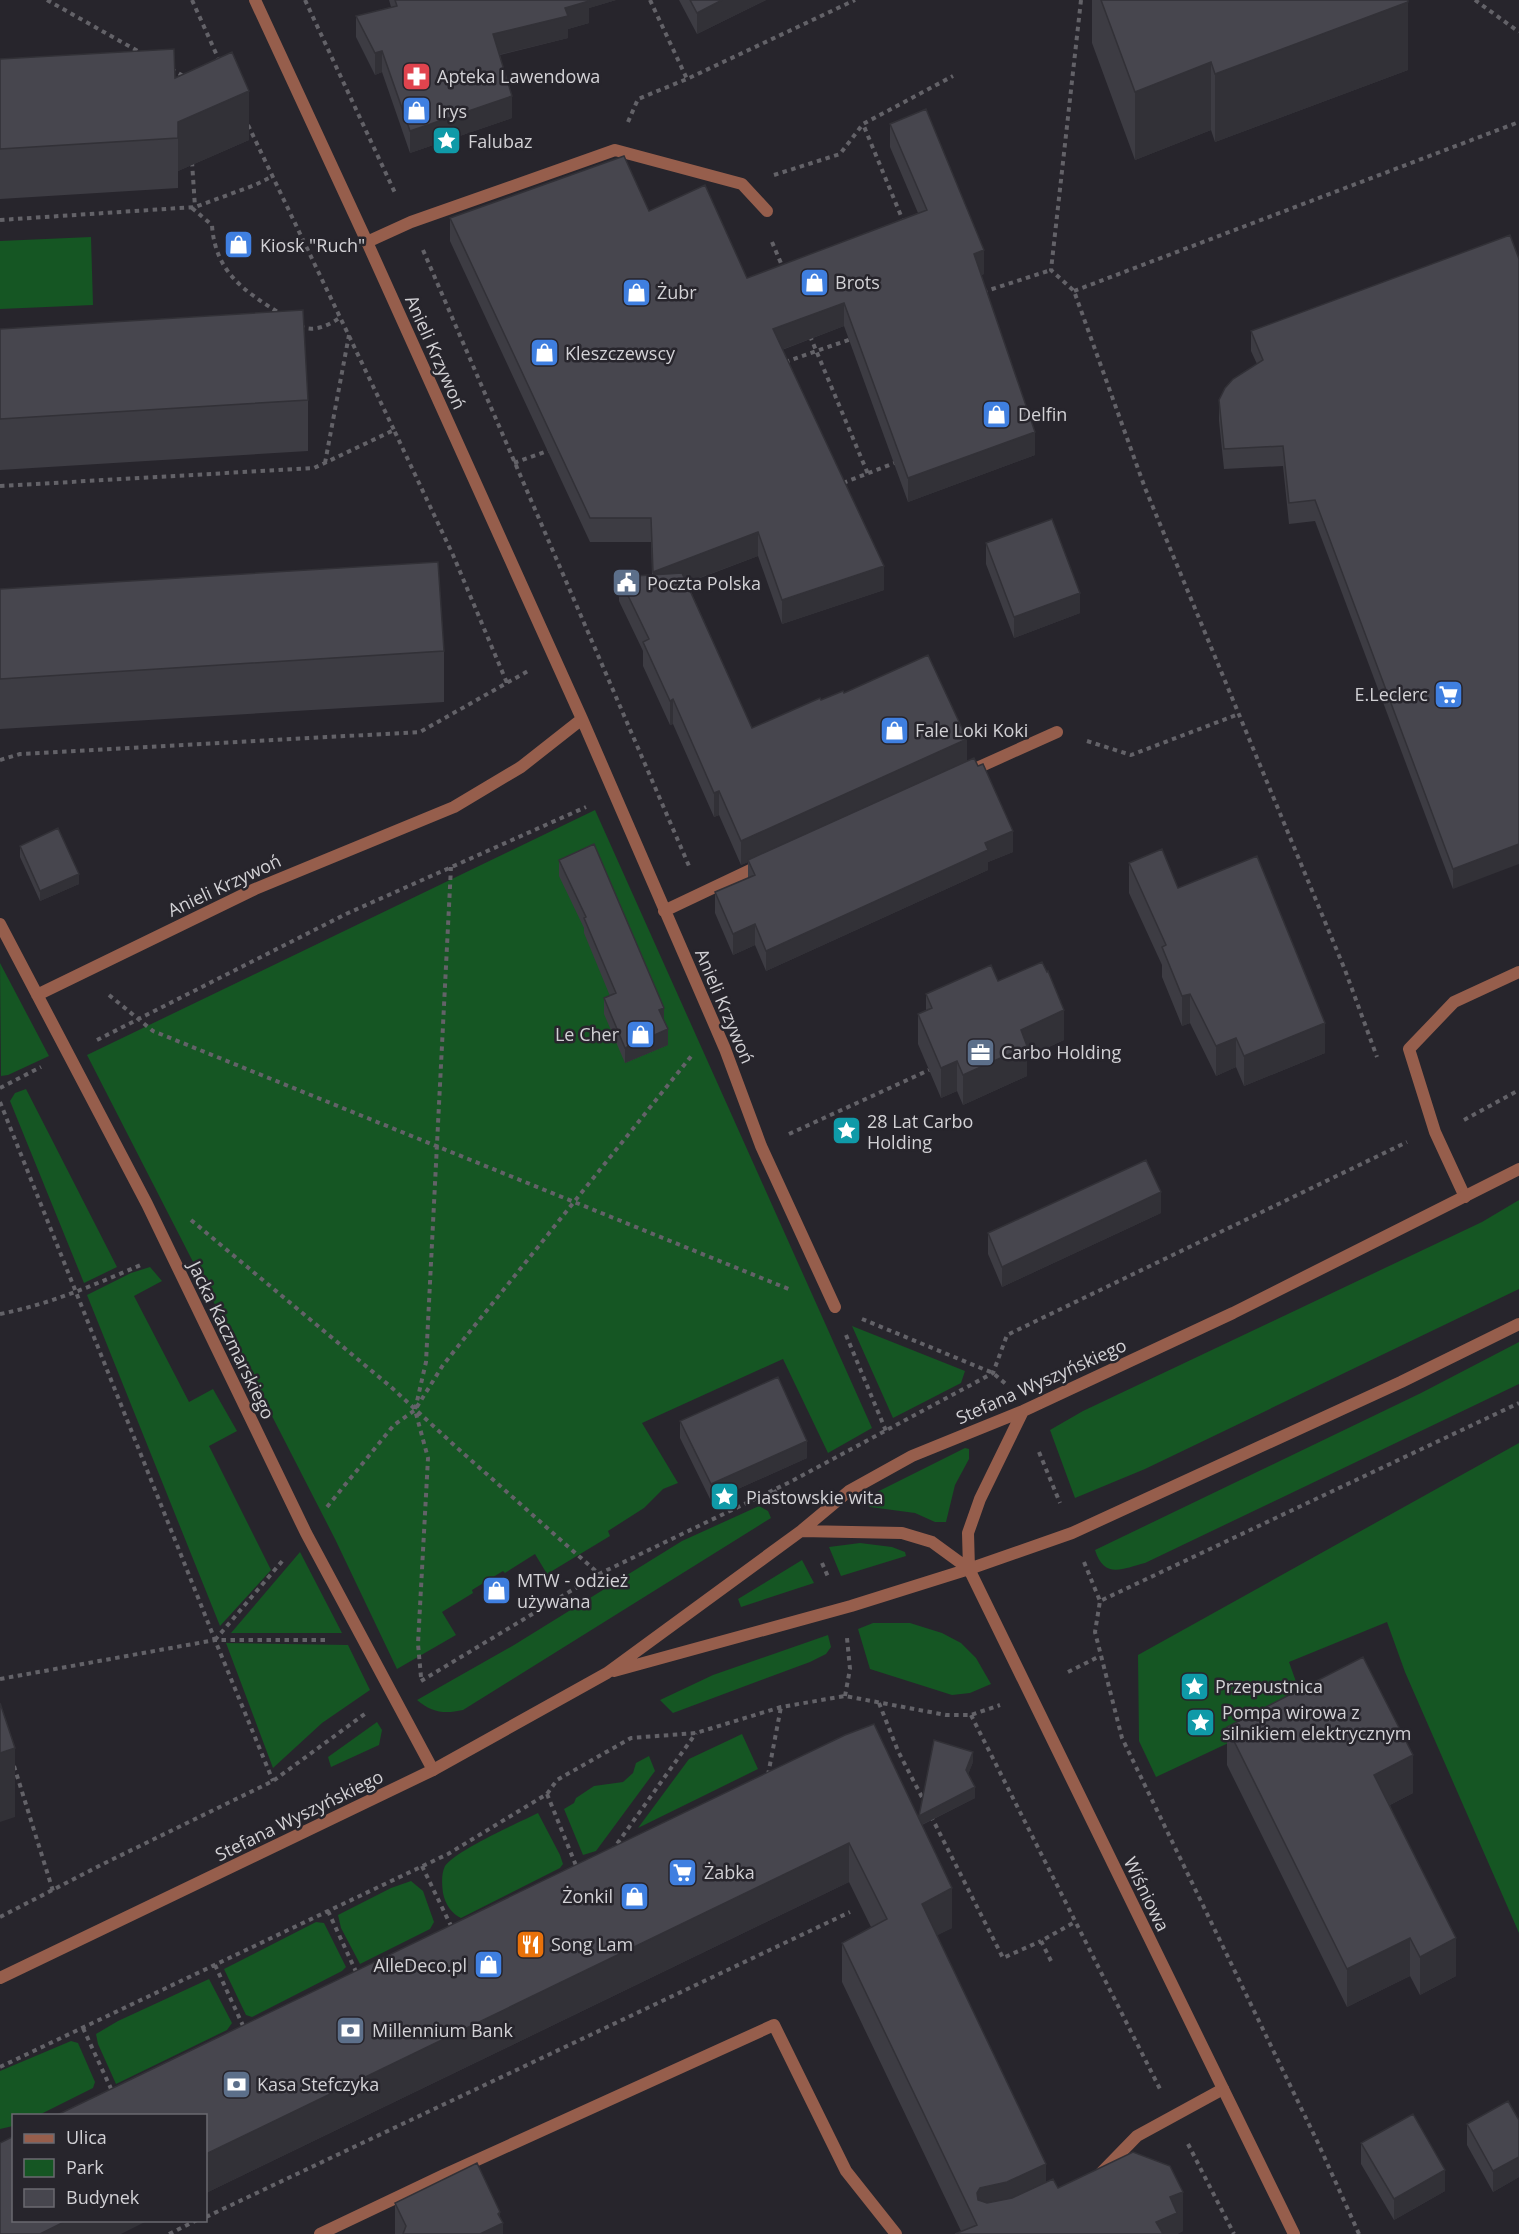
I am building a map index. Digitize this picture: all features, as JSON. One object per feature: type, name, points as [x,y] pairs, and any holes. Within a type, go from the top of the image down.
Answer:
[{"type":"street","name":"Anieli Krzywoń","points":[[255,0],[582,719],[725,1049],[761,1146],[835,1307]]},
{"type":"street","points":[[367,242],[411,222],[615,150],[742,184],[768,211]]},
{"type":"street","name":"Anieli Krzywoń","points":[[37,995],[255,889],[454,807],[521,767],[582,719]]},
{"type":"street","points":[[960,776],[1058,732]]},
{"type":"street","points":[[664,911],[776,858]]},
{"type":"street","name":"Jacka Kaczmarskiego","points":[[0,924],[170,1252],[306,1533],[433,1770]]},
{"type":"street","points":[[1465,1197],[1436,1131],[1410,1049],[1454,1002],[1519,972]]},
{"type":"street","name":"Stefana Wyszyńskiego","points":[[0,1978],[433,1770],[607,1673],[801,1531],[849,1491],[912,1456],[1023,1411],[1233,1313],[1519,1169]]},
{"type":"street","name":"Stefana Wyszyńskiego","points":[[607,1673],[851,1606],[969,1569],[1072,1533],[1401,1382],[1519,1324]]},
{"type":"street","points":[[969,1569],[968,1533],[980,1499],[1023,1411]]},
{"type":"street","points":[[801,1531],[902,1533],[932,1542],[969,1569]]},
{"type":"street","name":"Wiśniowa","points":[[969,1569],[1293,2234]]},
{"type":"street","points":[[321,2234],[444,2175],[774,2025],[846,2171],[896,2234]]},
{"type":"street","points":[[1092,2182],[1137,2136],[1223,2089]]},
{"type":"path","points":[[47,0],[146,55]]},
{"type":"path","points":[[192,0],[223,70]]},
{"type":"path","points":[[305,0],[411,222],[700,892]]},
{"type":"path","points":[[650,0],[687,80]]},
{"type":"path","points":[[615,150],[638,99],[687,80],[855,0]]},
{"type":"path","points":[[1050,270],[1081,0]]},
{"type":"path","points":[[1475,0],[1519,32]]},
{"type":"path","points":[[210,64],[219,60]]},
{"type":"path","points":[[165,66],[185,77],[191,75]]},
{"type":"path","points":[[742,184],[840,154],[863,124],[953,76]]},
{"type":"path","points":[[185,77],[186,89]]},
{"type":"path","points":[[246,121],[453,555],[507,683]]},
{"type":"path","points":[[1074,291],[1519,122]]},
{"type":"path","points":[[863,124],[908,232]]},
{"type":"path","points":[[192,160],[193,207],[212,225],[213,243],[223,267],[255,297],[284,316]]},
{"type":"path","points":[[0,220],[193,207],[255,185],[273,176]]},
{"type":"path","points":[[768,211],[771,238],[783,269]]},
{"type":"path","points":[[1050,270],[1074,291],[1145,488],[1345,970],[1379,1064]]},
{"type":"path","points":[[972,296],[1050,270]]},
{"type":"path","points":[[294,322],[304,328],[320,328],[341,317]]},
{"type":"path","points":[[807,331],[868,474]]},
{"type":"path","points":[[325,463],[349,334]]},
{"type":"path","points":[[781,363],[861,335]]},
{"type":"path","points":[[0,486],[314,468],[394,430]]},
{"type":"path","points":[[514,463],[557,447]]},
{"type":"path","points":[[836,485],[898,461]]},
{"type":"path","points":[[0,760],[20,754],[420,732],[553,657]]},
{"type":"path","points":[[1058,732],[1131,755],[1239,714]]},
{"type":"path","points":[[92,1043],[346,914],[614,794]]},
{"type":"path","points":[[421,1681],[418,1644],[428,1458],[415,1410],[426,1362],[451,867]]},
{"type":"path","points":[[79,974],[153,1031],[835,1307],[993,1373],[1011,1388]]},
{"type":"path","points":[[215,1640],[394,1425],[415,1410],[443,1365],[714,1028]]},
{"type":"path","points":[[0,1088],[50,1063]]},
{"type":"path","points":[[761,1146],[812,1125],[929,1070]]},
{"type":"path","points":[[1462,1121],[1519,1090]]},
{"type":"path","points":[[0,1102],[273,1781]]},
{"type":"path","points":[[414,1685],[599,1574],[774,1490],[993,1373],[1007,1335],[1249,1217],[1416,1139]]},
{"type":"path","points":[[190,1219],[392,1387],[599,1574]]},
{"type":"path","points":[[0,1314],[34,1307],[77,1292],[170,1252]]},
{"type":"path","points":[[835,1307],[886,1431]]},
{"type":"path","points":[[1100,1601],[1519,1403]]},
{"type":"path","points":[[1038,1451],[1060,1504]]},
{"type":"path","points":[[774,1490],[786,1509]]},
{"type":"path","points":[[1084,1561],[1100,1601],[1095,1632],[1122,1738],[1318,2143],[1359,2234]]},
{"type":"path","points":[[845,1630],[850,1670],[845,1696]]},
{"type":"path","points":[[0,1679],[215,1640],[365,1640]]},
{"type":"path","points":[[1068,1671],[1100,1656]]},
{"type":"path","points":[[0,2067],[448,1854],[547,1794],[557,1780],[631,1738],[696,1733],[782,1707],[845,1696],[946,1715],[971,1715],[1001,1705]]},
{"type":"path","points":[[879,1703],[898,1751],[924,1803]]},
{"type":"path","points":[[767,1781],[782,1707]]},
{"type":"path","points":[[0,1917],[273,1781],[369,1711]]},
{"type":"path","points":[[971,1715],[1234,2234]]},
{"type":"path","points":[[618,1851],[608,1857],[640,1808],[696,1733]]},
{"type":"path","points":[[14,1766],[52,1891]]},
{"type":"path","points":[[547,1794],[579,1872]]},
{"type":"path","points":[[930,1813],[1003,1958],[1075,1922]]},
{"type":"path","points":[[422,1866],[454,1932],[464,1928]]},
{"type":"path","points":[[328,1911],[359,1978]]},
{"type":"path","points":[[207,2217],[850,1912]]},
{"type":"path","points":[[1041,1941],[1051,1961]]},
{"type":"path","points":[[215,1965],[246,2032],[256,2027]]},
{"type":"path","points":[[83,2028],[113,2093]]},
{"type":"path","points":[[103,2098],[123,2089]]},
{"type":"path","points":[[169,2234],[193,2222]]},
{"type":"green space","points":[[91,237],[93,305],[0,309],[0,241]]},
{"type":"green space","points":[[595,810],[872,1428],[828,1453],[783,1359],[642,1423],[678,1483],[663,1489],[644,1508],[608,1531],[610,1536],[547,1574],[535,1554],[472,1590],[473,1593],[442,1612],[456,1635],[397,1669],[335,1539],[87,1055]]},
{"type":"green space","points":[[0,963],[49,1056],[1,1076]]},
{"type":"green space","points":[[26,1089],[117,1267],[84,1283],[10,1101],[15,1093]]},
{"type":"green space","points":[[1519,1200],[1519,1289],[1145,1469],[1075,1498],[1050,1430],[1083,1411],[1482,1222]]},
{"type":"green space","points":[[150,1267],[162,1281],[134,1296],[189,1402],[213,1389],[237,1431],[209,1446],[271,1570],[220,1626],[87,1295],[131,1273]]},
{"type":"green space","points":[[852,1326],[965,1371],[961,1383],[893,1418]]},
{"type":"green space","points":[[1519,1342],[1519,1384],[1145,1563],[1115,1570],[1103,1565],[1099,1559],[1095,1550],[1421,1393]]},
{"type":"green space","points":[[1519,1443],[1519,1933],[1405,1672],[1387,1622],[1289,1662],[1305,1707],[1156,1777],[1139,1741],[1138,1655]]},
{"type":"green space","points":[[965,1448],[969,1449],[969,1459],[955,1485],[946,1522],[935,1522],[915,1513],[870,1507],[865,1502],[871,1495]]},
{"type":"green space","points":[[759,1506],[768,1511],[771,1518],[463,1710],[439,1711],[428,1708],[417,1700],[514,1645],[682,1541]]},
{"type":"green space","points":[[860,1543],[892,1547],[905,1552],[906,1556],[841,1576],[829,1547]]},
{"type":"green space","points":[[300,1552],[342,1633],[231,1633]]},
{"type":"green space","points":[[802,1560],[814,1583],[741,1607],[738,1599]]},
{"type":"green space","points":[[873,1623],[910,1623],[942,1633],[961,1643],[976,1658],[991,1684],[970,1693],[952,1695],[870,1669],[858,1629]]},
{"type":"green space","points":[[828,1635],[831,1647],[826,1654],[810,1662],[673,1713],[660,1700],[713,1675]]},
{"type":"green space","points":[[226,1643],[348,1645],[370,1690],[322,1723],[273,1768]]},
{"type":"green space","points":[[377,1722],[382,1730],[379,1745],[331,1767],[328,1757]]},
{"type":"green space","points":[[742,1734],[758,1769],[638,1828],[689,1759]]},
{"type":"green space","points":[[649,1756],[655,1771],[596,1851],[583,1855],[564,1809],[594,1786],[623,1782],[633,1773],[636,1763]]},
{"type":"green space","points":[[538,1813],[560,1855],[563,1864],[560,1868],[461,1918],[455,1914],[447,1905],[443,1893],[442,1876],[445,1866],[461,1852]]},
{"type":"green space","points":[[411,1881],[423,1891],[434,1922],[430,1929],[360,1964],[341,1928],[338,1915],[391,1888]]},
{"type":"green space","points":[[316,1922],[324,1923],[346,1967],[252,2017],[246,2015],[224,1969]]},
{"type":"green space","points":[[209,1979],[232,2023],[227,2030],[116,2084],[98,2044],[96,2034],[118,2021]]},
{"type":"green space","points":[[71,2041],[78,2043],[95,2082],[93,2088],[41,2114],[12,2114],[12,2126],[0,2129],[0,2071]]},
{"type":"building","points":[[395,0],[589,1],[565,8],[568,16],[493,34],[512,96],[410,131],[382,51],[375,53],[356,16],[397,6]]},
{"type":"building","points":[[690,0],[722,0],[697,13]]},
{"type":"building","points":[[1101,0],[1408,0],[1408,2],[1215,74],[1211,62],[1135,92]]},
{"type":"building","points":[[174,49],[175,78],[232,52],[249,91],[178,122],[178,138],[0,149],[0,59]]},
{"type":"building","points":[[926,109],[984,250],[974,254],[1035,432],[908,478],[844,303],[773,329],[884,566],[782,600],[758,532],[653,572],[651,518],[590,518],[450,218],[624,156],[649,211],[705,185],[747,278],[927,210],[890,124]]},
{"type":"building","name":"E.Leclerc","points":[[1510,235],[1519,259],[1519,844],[1453,869],[1315,500],[1289,503],[1283,446],[1224,449],[1219,400],[1233,379],[1263,360],[1251,331]]},
{"type":"building","points":[[303,310],[308,400],[0,419],[0,329]]},
{"type":"building","points":[[1052,519],[1080,593],[1014,617],[986,543]]},
{"type":"building","points":[[438,562],[444,651],[0,679],[0,589]]},
{"type":"building","points":[[682,573],[752,728],[820,698],[821,700],[843,691],[844,693],[928,655],[967,739],[741,841],[719,791],[714,793],[673,699],[670,701],[643,642],[649,639],[619,577]]},
{"type":"building","points":[[974,758],[978,766],[983,764],[1013,831],[985,843],[988,850],[766,951],[755,924],[733,934],[715,892],[755,875],[748,860]]},
{"type":"building","points":[[58,828],[79,874],[40,891],[20,846]]},
{"type":"building","points":[[594,844],[664,1008],[659,1010],[668,1029],[625,1048],[604,998],[616,993],[584,918],[586,917],[559,860]]},
{"type":"building","points":[[1162,849],[1178,888],[1257,856],[1325,1023],[1244,1056],[1236,1038],[1216,1046],[1190,994],[1182,996],[1162,947],[1166,945],[1129,863]]},
{"type":"building","points":[[1042,962],[1064,1010],[1021,1030],[1027,1046],[963,1075],[957,1061],[941,1068],[918,1014],[932,1008],[926,994],[991,965],[998,981]]},
{"type":"building","points":[[1146,1160],[1161,1192],[1002,1267],[988,1233]]},
{"type":"building","points":[[778,1377],[807,1441],[711,1484],[680,1421]]},
{"type":"building","points":[[1363,1657],[1413,1755],[1374,1775],[1456,1938],[1420,1957],[1410,1938],[1347,1969],[1227,1727]]},
{"type":"building","points":[[0,1703],[15,1748],[0,1753]]},
{"type":"building","points":[[874,1724],[952,1888],[922,1904],[1046,2164],[1007,2182],[980,2188],[977,2193],[978,2200],[987,2203],[1012,2198],[1053,2179],[1058,2188],[1133,2152],[1170,2166],[1183,2192],[1170,2197],[1177,2213],[1156,2222],[1163,2234],[955,2234],[977,2225],[842,1943],[887,1919],[849,1843],[207,2154],[207,2114],[59,2114],[845,1735]]},
{"type":"building","points":[[934,1740],[973,1752],[966,1770],[975,1787],[919,1816]]},
{"type":"building","points":[[1508,2101],[1519,2120],[1519,2157],[1493,2171],[1467,2124]]},
{"type":"building","points":[[1413,2114],[1445,2170],[1394,2199],[1361,2143]]},
{"type":"building","points":[[12,2137],[12,2222],[64,2222],[40,2234],[0,2234],[0,2143]]},
{"type":"building","points":[[477,2163],[503,2223],[480,2234],[403,2234],[406,2226],[395,2203]]},
{"type":"place","name":"Apteka Lawendowa","points":[[416,76]]},
{"type":"place","name":"Irys","points":[[416,111]]},
{"type":"place","name":"Falubaz","points":[[447,141]]},
{"type":"place","name":"Kiosk \"Ruch\"","points":[[239,245]]},
{"type":"place","name":"Brots","points":[[814,282]]},
{"type":"place","name":"Żubr","points":[[636,292]]},
{"type":"place","name":"Kleszczewscy","points":[[544,353]]},
{"type":"place","name":"Delfin","points":[[997,414]]},
{"type":"place","name":"Poczta Polska","points":[[626,583]]},
{"type":"place","name":"E.Leclerc","points":[[1449,694]]},
{"type":"place","name":"Fale Loki Koki","points":[[894,730]]},
{"type":"place","name":"Le Cher","points":[[640,1034]]},
{"type":"place","name":"Carbo Holding","points":[[980,1052]]},
{"type":"place","name":"28 Lat Carbo Holding","points":[[846,1131]]},
{"type":"place","name":"Piastowskie wita","points":[[725,1497]]},
{"type":"place","name":"MTW - odzież używana","points":[[496,1590]]},
{"type":"place","name":"Przepustnica","points":[[1194,1686]]},
{"type":"place","name":"Pompa wirowa z silnikiem elektrycznym","points":[[1201,1722]]},
{"type":"place","name":"Żabka","points":[[683,1872]]},
{"type":"place","name":"Żonkil","points":[[634,1896]]},
{"type":"place","name":"Song Lam","points":[[530,1944]]},
{"type":"place","name":"AlleDeco.pl","points":[[488,1965]]},
{"type":"place","name":"Millennium Bank","points":[[351,2030]]},
{"type":"place","name":"Kasa Stefczyka","points":[[236,2084]]}]
